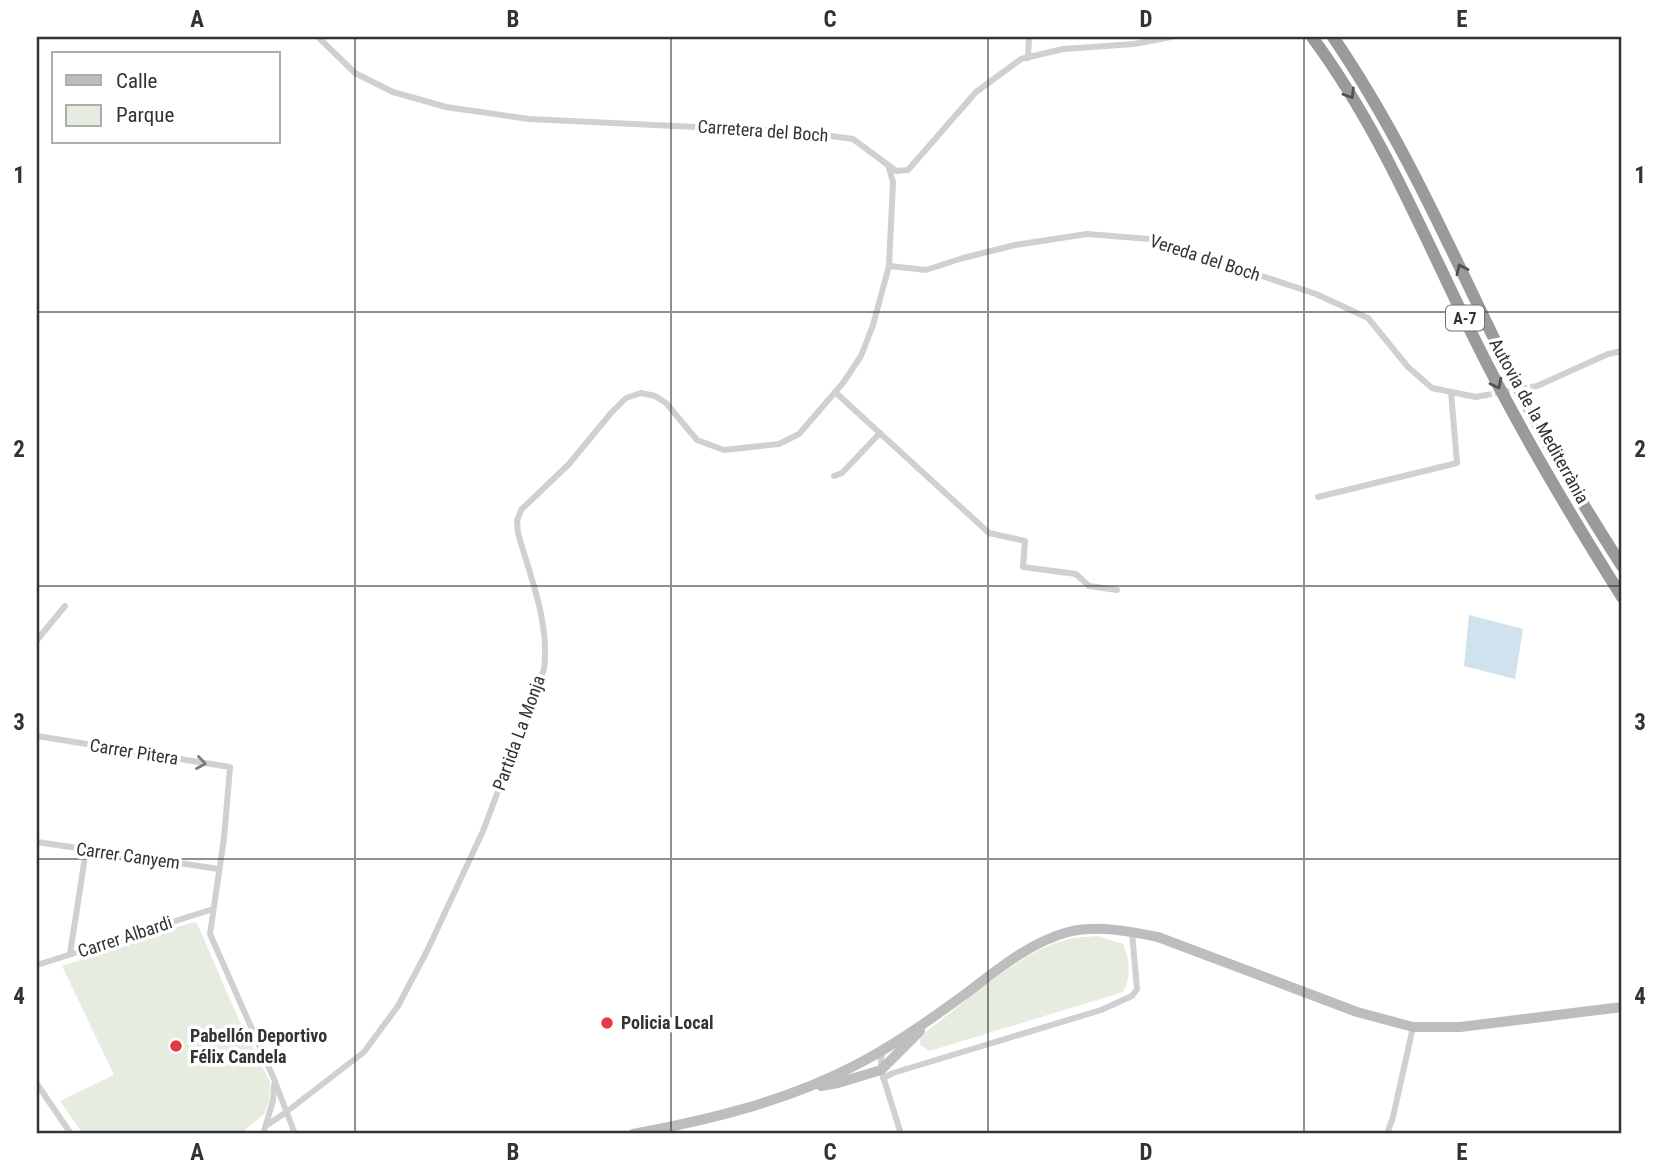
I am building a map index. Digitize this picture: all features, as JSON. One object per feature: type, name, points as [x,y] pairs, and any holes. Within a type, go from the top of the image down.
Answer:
[{"type":"highway","name":"Autovia de la Mediterrània","points":[[1312,37],[1380,143],[1473,336],[1533,451],[1622,597]]},
{"type":"highway","name":"Autovia de la Mediterrània","points":[[1333,37],[1375,101],[1402,149],[1522,396],[1559,464],[1622,566]]},
{"type":"street","name":"Carretera del Boch","points":[[318,37],[355,73],[393,92],[446,107],[530,119],[815,133],[853,138],[888,165]]},
{"type":"street","points":[[1028,58],[1029,37]]},
{"type":"street","points":[[888,165],[896,171],[908,170],[976,92],[1021,59],[1063,49],[1134,44],[1171,37]]},
{"type":"street","points":[[888,165],[893,182],[889,266],[873,325],[861,356],[835,392],[989,533],[1025,541],[1023,567],[1076,573],[1088,586],[1116,590]]},
{"type":"street","name":"Vereda del Boch","points":[[889,266],[926,270],[963,257],[1016,244],[1087,234],[1150,239],[1316,294],[1368,317],[1408,367],[1432,388],[1476,397],[1486,395]]},
{"type":"street","points":[[1537,386],[1608,354],[1622,351]]},
{"type":"street","name":"Partida La Monja","points":[[267,1125],[364,1052],[398,1006],[483,831],[544,669],[544,628],[518,533],[517,521],[522,510],[569,464],[611,412],[626,398],[641,393],[655,396],[666,403],[697,440],[711,447],[736,450],[779,444],[799,434],[835,392]]},
{"type":"street","points":[[1318,497],[1457,463],[1451,392]]},
{"type":"street","points":[[834,476],[842,473],[880,433]]},
{"type":"street","points":[[37,640],[65,606]]},
{"type":"street","name":"Carrer Pitera","points":[[37,736],[230,768],[219,869]]},
{"type":"street","name":"Carrer Canyem","points":[[37,842],[219,869]]},
{"type":"street","points":[[70,954],[86,850]]},
{"type":"street","points":[[219,869],[210,934],[274,1079],[295,1134]]},
{"type":"street","name":"Carrer Albardi","points":[[37,965],[213,909]]},
{"type":"street","points":[[807,1088],[883,1051],[930,1020],[1017,955],[1044,940],[1094,928],[1132,932],[1194,949],[1357,1012],[1413,1027],[1460,1027],[1622,1007]]},
{"type":"street","points":[[634,1134],[701,1121],[807,1088],[893,1073],[1101,1010],[1132,996],[1137,989],[1132,932]]},
{"type":"street","points":[[882,1074],[930,1020]]},
{"type":"street","points":[[1387,1134],[1413,1027]]},
{"type":"street","points":[[883,1051],[882,1074],[901,1134]]},
{"type":"street","points":[[263,1134],[273,1101],[274,1079]]},
{"type":"street","points":[[37,1084],[71,1134]]},
{"type":"green space","name":"Pabellón Deportivo Félix Candela","points":[[193,922],[197,923],[238,1018],[270,1082],[269,1102],[264,1114],[240,1134],[83,1134],[60,1101],[114,1075],[62,966]]},
{"type":"green space","points":[[1097,936],[1123,944],[1129,968],[1123,992],[930,1051],[920,1045],[920,1039],[926,1032],[1030,955],[1065,940]]},
{"type":"water","points":[[1469,615],[1523,629],[1515,679],[1464,666]]},
{"type":"tunnel","points":[[1486,395],[1537,386]]},
{"type":"place","name":"Policia Local","points":[[607,1023]]},
{"type":"place","name":"Pabellón Deportivo Félix Candela","points":[[176,1046]]}]
